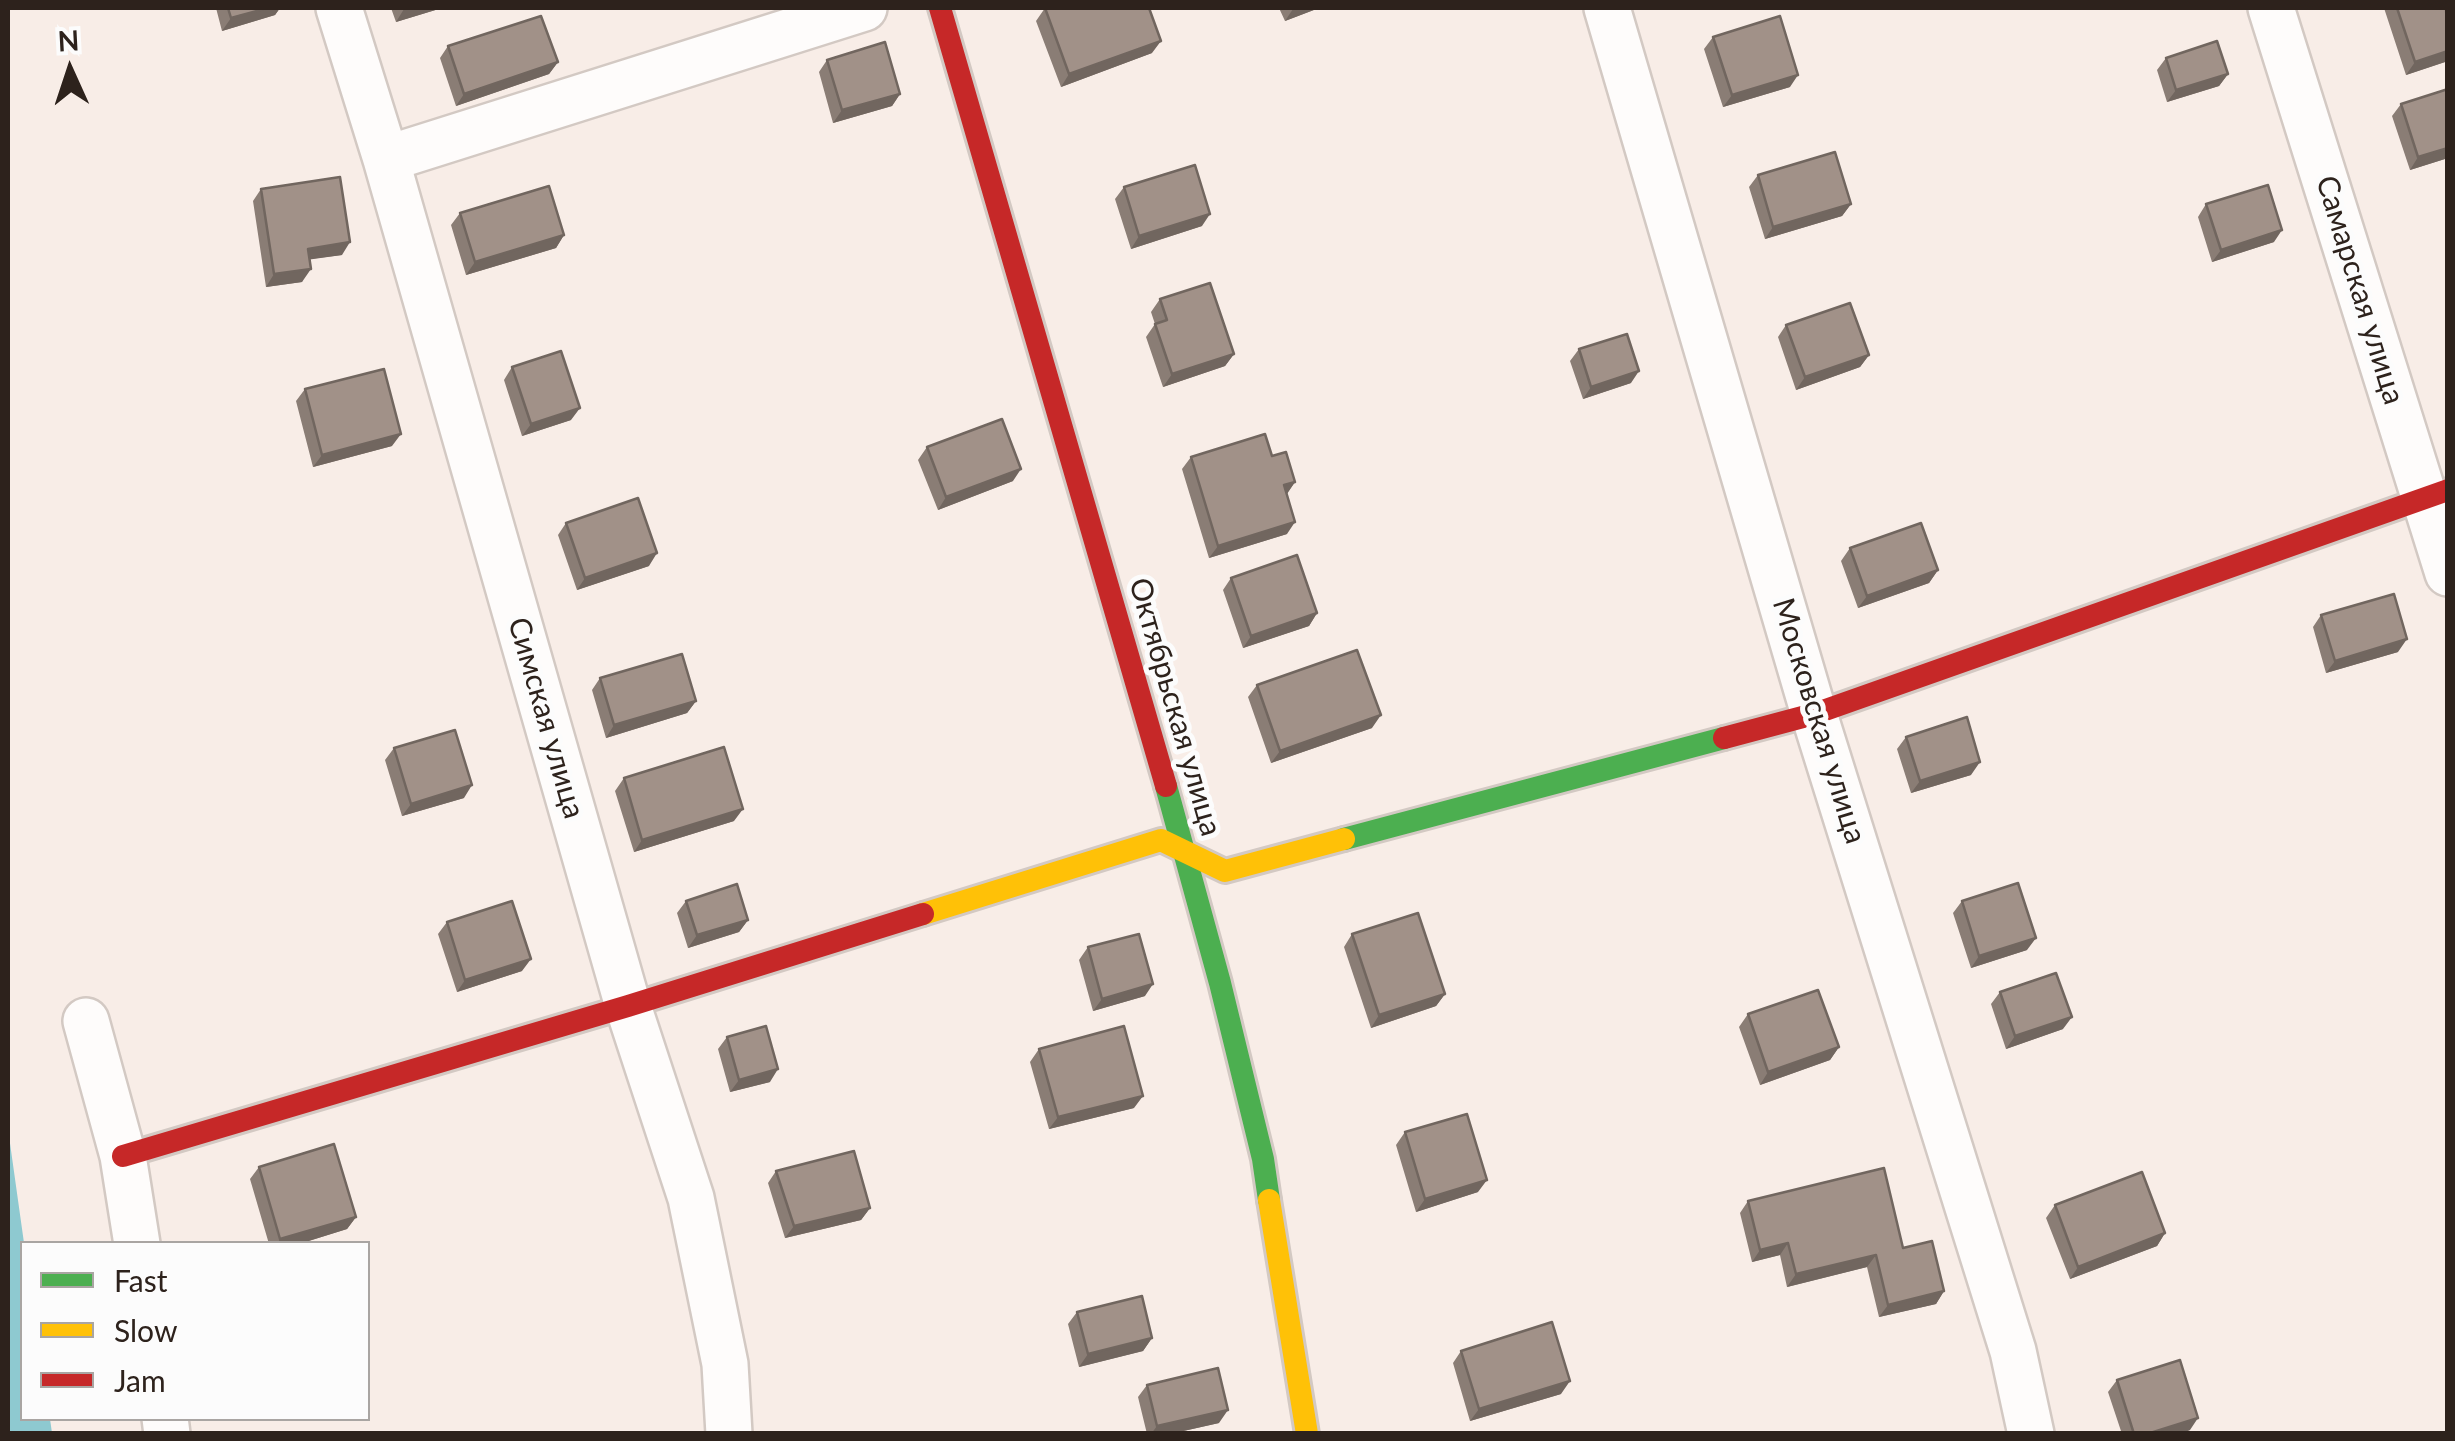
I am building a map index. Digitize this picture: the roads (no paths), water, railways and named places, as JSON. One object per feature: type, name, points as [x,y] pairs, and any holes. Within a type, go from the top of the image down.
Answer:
[{"type":"street","name":"Симская улица","points":[[339,8],[386,159],[628,1006],[691,1198],[725,1364],[730,1434]]},
{"type":"street","points":[[386,159],[864,8]]},
{"type":"street","name":"Октябрьская улица","points":[[940,8],[1186,855],[1264,1159],[1307,1434]]},
{"type":"street","name":"Московская улица","points":[[1608,8],[1814,714],[2013,1351],[2031,1434]]},
{"type":"street","name":"Самарская улица","points":[[2271,8],[2436,493],[2448,573]]},
{"type":"street","points":[[123,1156],[628,1006],[1161,840],[1225,872],[1814,714],[2436,493]]},
{"type":"street","points":[[86,1022],[123,1156],[137,1241]]},
{"type":"water","points":[[8,1129],[24,1241],[20,1241],[20,1421],[50,1421],[52,1433],[8,1433]]}]
